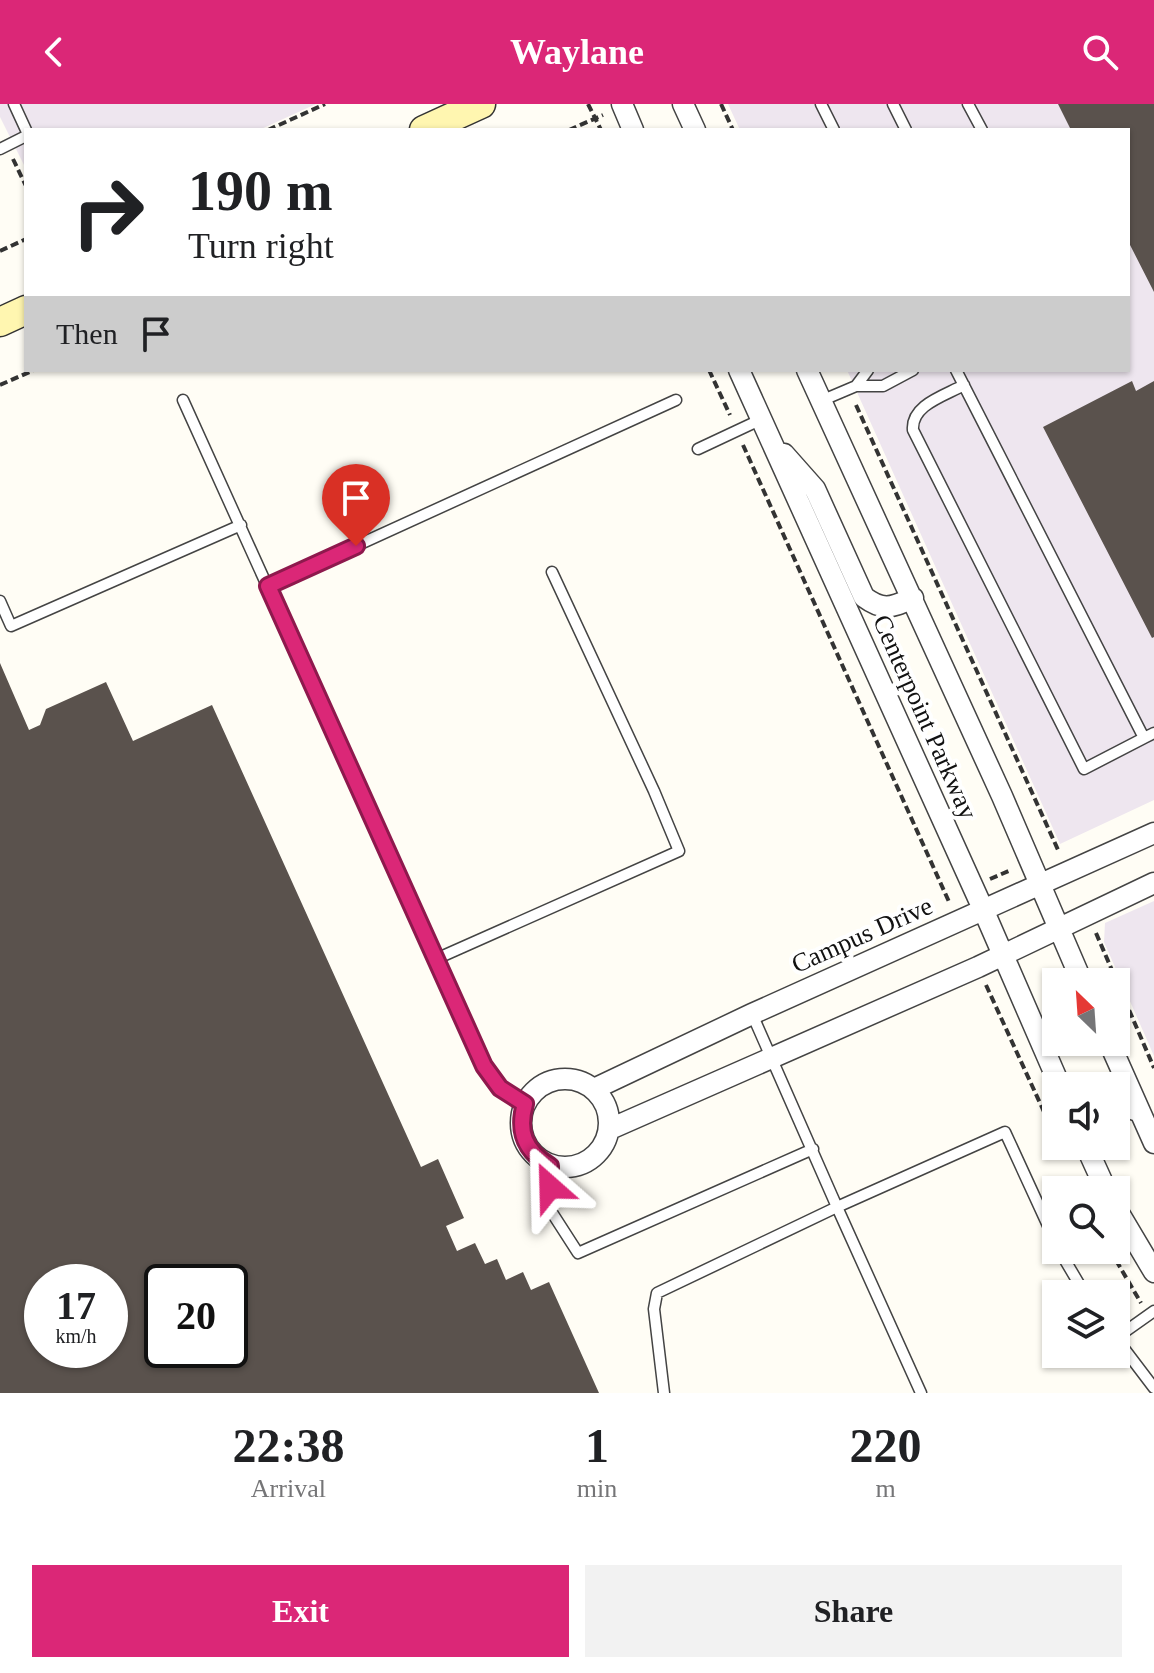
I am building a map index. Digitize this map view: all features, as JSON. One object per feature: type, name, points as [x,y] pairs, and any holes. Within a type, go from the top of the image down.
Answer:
[{"type":"street","points":[[428,128],[481,104]]},
{"type":"street","points":[[622,104],[632,128]]},
{"type":"street","points":[[683,104],[694,128]]},
{"type":"street","points":[[0,322],[24,311]]},
{"type":"street","name":"Centerpoint Parkway","points":[[740,372],[1054,1072]]},
{"type":"street","name":"Centerpoint Parkway","points":[[808,372],[913,598],[1076,968]]},
{"type":"street","points":[[770,440],[815,489],[864,597],[877,607],[893,607],[913,598]]},
{"type":"street","name":"Campus Drive","points":[[594,1089],[752,1014],[1154,833]]},
{"type":"street","points":[[610,1129],[773,1059],[1154,883]]},
{"type":"street","points":[[1115,1056],[1154,1143]]},
{"type":"street","points":[[556,1080],[576,1080],[594,1089],[607,1107],[610,1129],[603,1148],[589,1162],[570,1168],[550,1166],[537,1158],[527,1147],[521,1118],[525,1104],[538,1088],[556,1080]]},
{"type":"street","points":[[1130,1108],[1140,1112]]},
{"type":"street","points":[[1130,1232],[1154,1272]]},
{"type":"lane","points":[[14,104],[25,128]]},
{"type":"lane","points":[[821,104],[833,128]]},
{"type":"lane","points":[[893,104],[905,128]]},
{"type":"lane","points":[[968,104],[981,128]]},
{"type":"lane","points":[[0,149],[24,137]]},
{"type":"lane","points":[[856,386],[866,372]]},
{"type":"lane","points":[[823,400],[856,386],[883,386],[909,372]]},
{"type":"lane","points":[[957,372],[964,385],[1149,735],[1084,769],[913,430],[912,420],[917,411],[964,385]]},
{"type":"lane","points":[[183,400],[493,1081],[525,1104]]},
{"type":"lane","points":[[268,586],[676,400]]},
{"type":"lane","points":[[698,449],[762,419]]},
{"type":"lane","points":[[0,601],[11,626],[241,525]]},
{"type":"lane","points":[[436,959],[679,851],[552,572]]},
{"type":"lane","points":[[752,1014],[921,1393]]},
{"type":"lane","points":[[664,1393],[654,1309],[657,1293],[837,1207],[1005,1132],[1042,1213]]},
{"type":"lane","points":[[550,1166],[549,1208],[578,1253],[813,1149]]},
{"type":"lane","points":[[1154,1311],[1116,1338],[1154,1388]]},
{"type":"path","points":[[272,128],[325,104]]},
{"type":"path","points":[[588,104],[600,128]]},
{"type":"path","points":[[721,104],[732,128]]},
{"type":"path","points":[[574,128],[603,115]]},
{"type":"path","points":[[15,163],[24,182]]},
{"type":"path","points":[[0,251],[24,240]]},
{"type":"path","points":[[0,385],[29,372]]},
{"type":"path","points":[[710,372],[730,416]]},
{"type":"path","points":[[860,415],[1060,853]]},
{"type":"path","points":[[742,444],[950,900]]},
{"type":"path","points":[[1096,937],[1154,1068]]},
{"type":"path","points":[[985,982],[1042,1107]]},
{"type":"path","points":[[1118,1264],[1141,1304]]},
{"type":"shaded area","points":[[0,104],[316,104],[263,128],[24,128],[24,165],[0,117]]},
{"type":"shaded area","points":[[728,104],[1154,104],[1154,800],[1060,844],[848,372],[1130,372],[1130,128],[739,128]]},
{"type":"shaded area","points":[[1154,901],[1154,1056],[1130,1001],[1130,968],[1115,968],[1104,942],[1105,923]]},
{"type":"building","points":[[1058,104],[1154,104],[1154,292],[1130,245],[1130,128],[1070,128]]},
{"type":"building","points":[[1132,381],[1136,391],[1154,381],[1152,638],[1043,427]]},
{"type":"building","points":[[0,663],[29,730],[40,725],[46,709],[106,682],[133,741],[212,705],[421,1167],[438,1159],[464,1218],[446,1226],[457,1251],[475,1243],[485,1264],[497,1259],[506,1280],[523,1272],[531,1290],[549,1282],[599,1393],[0,1393]]},
{"type":"route","points":[[356,546],[268,586],[484,1066],[500,1088],[525,1104],[521,1118],[522,1133],[527,1147],[550,1166],[550,1187]]}]
